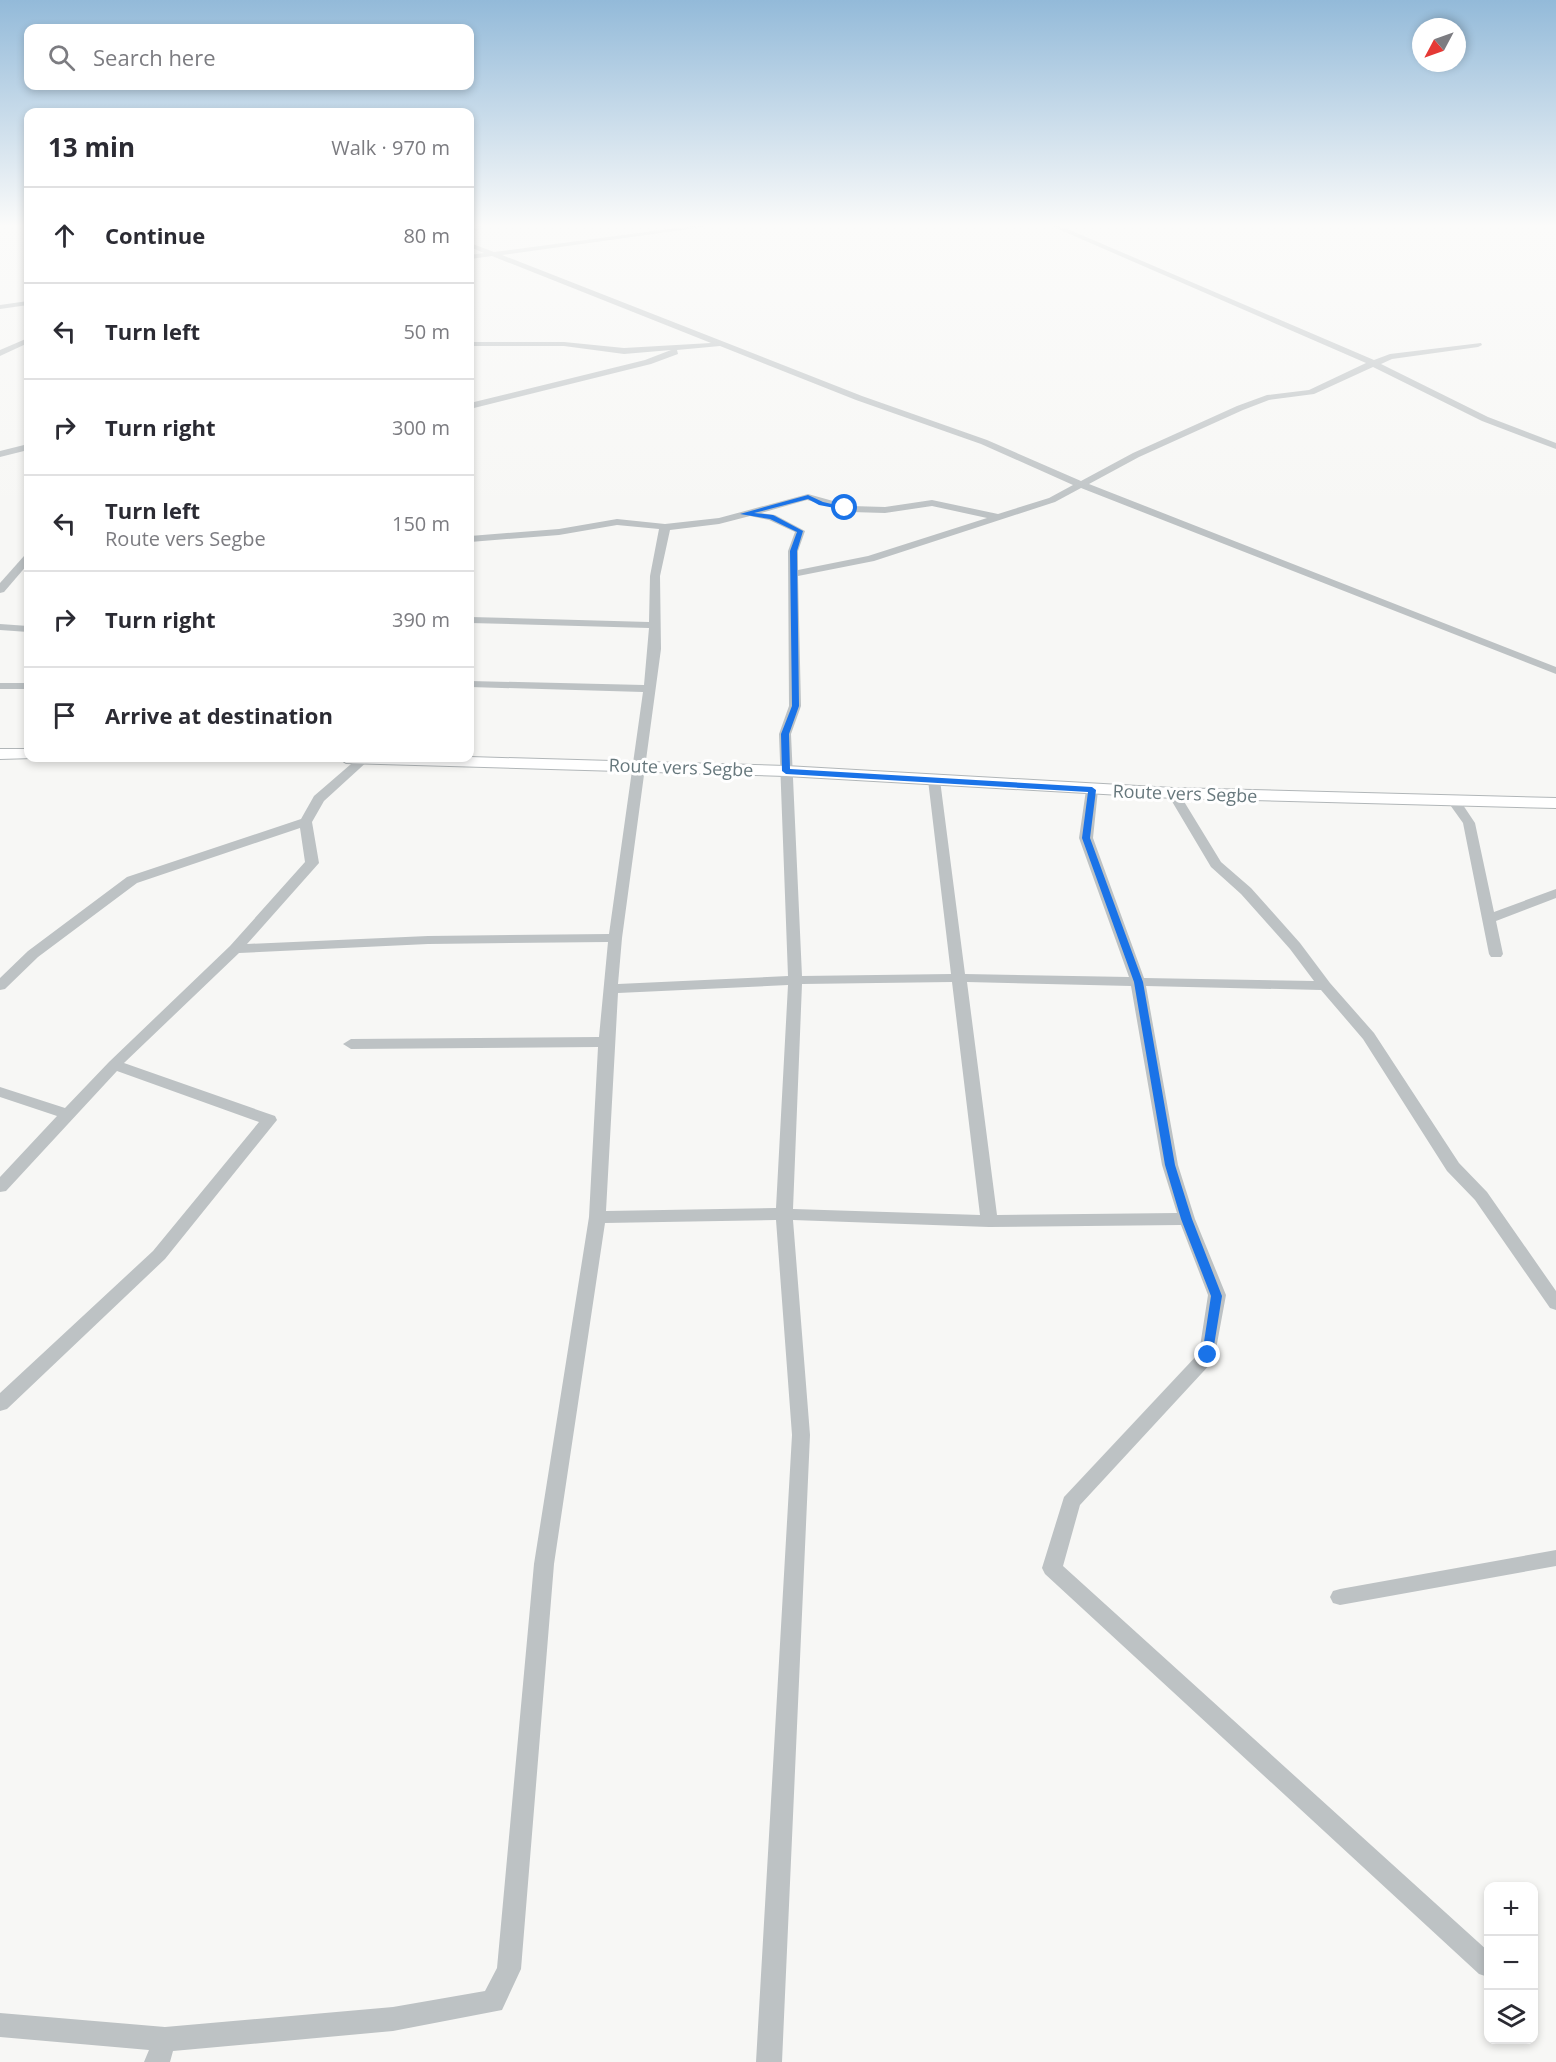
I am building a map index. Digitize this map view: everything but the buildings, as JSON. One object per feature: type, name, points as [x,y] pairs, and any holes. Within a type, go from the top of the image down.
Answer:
[{"type":"main road","points":[[0,754],[24,754]]},
{"type":"main road","name":"Route vers Segbe","points":[[474,761],[786,771],[1092,790],[1454,802],[1556,803]]},
{"type":"street","points":[[664,321],[859,398],[984,442],[1082,484],[1556,672]]},
{"type":"street","points":[[1276,321],[1375,364],[1485,419],[1556,446]]},
{"type":"street","points":[[0,353],[24,342]]},
{"type":"street","points":[[474,344],[564,344],[624,351],[723,344]]},
{"type":"street","points":[[793,574],[870,559],[1052,500],[1137,454],[1267,398],[1311,392],[1344,375],[1390,357],[1478,345]]},
{"type":"street","points":[[474,405],[648,362],[689,346]]},
{"type":"street","points":[[0,454],[24,448]]},
{"type":"street","points":[[474,539],[559,532],[617,522],[665,527],[719,521],[808,497],[822,504],[876,511],[922,503],[936,504],[998,518]]},
{"type":"street","points":[[743,514],[771,517],[800,531],[793,551],[795,706],[785,734],[795,980],[784,1214],[801,1435],[769,2062]]},
{"type":"street","points":[[0,2025],[161,2050],[393,2019],[493,2002],[509,1969],[544,1564],[597,1217],[606,1042],[615,938],[656,649],[655,576],[665,527]]},
{"type":"street","points":[[0,590],[24,563]]},
{"type":"street","points":[[474,620],[654,626]]},
{"type":"street","points":[[0,627],[24,629]]},
{"type":"street","points":[[474,684],[650,689]]},
{"type":"street","points":[[0,686],[24,686]]},
{"type":"street","points":[[0,1186],[114,1065],[236,949],[312,863],[306,822],[319,799],[360,762]]},
{"type":"street","points":[[934,780],[989,1221]]},
{"type":"street","points":[[1092,790],[1086,838],[1138,982],[1170,1165],[1187,1219],[1217,1296],[1208,1355],[1071,1502],[1052,1568],[1484,1962]]},
{"type":"street","points":[[1173,793],[1216,864],[1246,891],[1295,946],[1324,986],[1369,1036],[1453,1167],[1481,1196],[1556,1304]]},
{"type":"street","points":[[1454,802],[1468,823],[1496,954]]},
{"type":"street","points":[[0,986],[33,954],[132,880],[306,822]]},
{"type":"street","points":[[1489,919],[1556,893]]},
{"type":"street","points":[[236,949],[428,940],[615,938]]},
{"type":"street","points":[[610,989],[795,980],[960,978],[1324,986]]},
{"type":"street","points":[[351,1044],[606,1042]]},
{"type":"street","points":[[4,1394],[159,1255],[269,1120],[114,1065]]},
{"type":"street","points":[[0,1092],[67,1114]]},
{"type":"street","points":[[597,1217],[784,1214],[989,1221],[1187,1219]]},
{"type":"street","points":[[1340,1597],[1556,1558]]},
{"type":"route","points":[[845,508],[822,504],[808,497],[743,514],[771,517],[800,531],[793,551],[795,706],[785,734],[786,771],[1092,790],[1086,838],[1138,982],[1170,1165],[1187,1219],[1217,1296],[1208,1355]]}]
